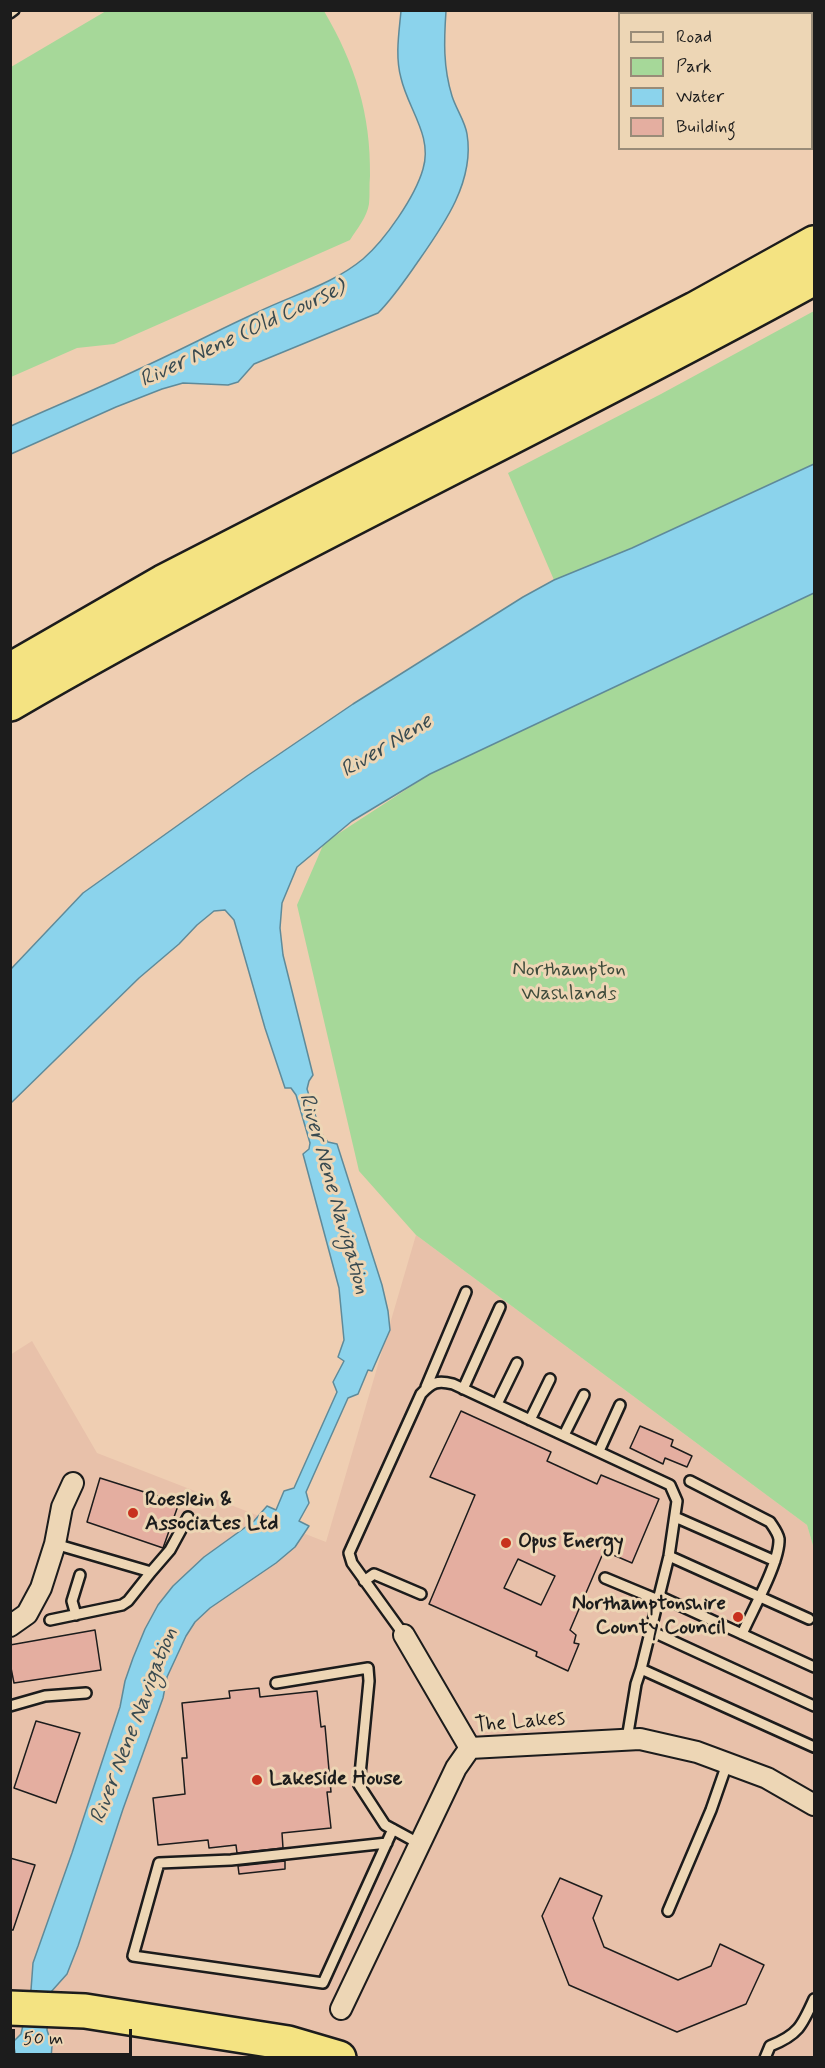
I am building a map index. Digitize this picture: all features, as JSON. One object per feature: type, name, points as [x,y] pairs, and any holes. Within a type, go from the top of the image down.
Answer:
[{"type":"highway","points":[[10,670],[163,582],[695,309],[814,243]]},
{"type":"highway","points":[[10,704],[174,612],[438,473],[706,338],[814,278]]},
{"type":"highway","points":[[10,2008],[85,2011],[288,2043],[339,2058]]},
{"type":"street","points":[[10,1626],[27,1614],[41,1588],[55,1544],[62,1507],[73,1483]]},
{"type":"street","points":[[404,1635],[470,1748]]},
{"type":"street","name":"The Lakes","points":[[341,2008],[456,1768],[470,1748],[640,1738],[697,1752],[767,1778],[814,1805]]},
{"type":"lane","points":[[10,13],[14,10]]},
{"type":"lane","points":[[425,1389],[466,1292]]},
{"type":"lane","points":[[463,1389],[500,1307]]},
{"type":"lane","points":[[497,1404],[517,1363]]},
{"type":"lane","points":[[530,1420],[550,1379]]},
{"type":"lane","points":[[404,1635],[364,1581],[352,1563],[349,1553],[421,1394],[429,1384],[439,1381],[497,1404],[670,1485],[677,1501],[669,1556],[636,1684],[627,1739]]},
{"type":"lane","points":[[564,1436],[584,1395]]},
{"type":"lane","points":[[599,1451],[620,1405]]},
{"type":"lane","points":[[690,1482],[771,1522],[777,1532],[779,1539],[775,1561],[742,1634]]},
{"type":"lane","points":[[50,1620],[122,1605],[128,1601],[170,1550],[188,1517]]},
{"type":"lane","points":[[675,1517],[775,1561]]},
{"type":"lane","points":[[55,1544],[151,1572]]},
{"type":"lane","points":[[669,1556],[809,1619]]},
{"type":"lane","points":[[364,1581],[374,1574],[421,1594]]},
{"type":"lane","points":[[76,1615],[72,1601],[80,1575]]},
{"type":"lane","points":[[605,1578],[659,1598],[814,1667]]},
{"type":"lane","points":[[651,1631],[814,1706]]},
{"type":"lane","points":[[276,1683],[368,1668],[369,1681],[358,1785],[385,1825],[420,1844]]},
{"type":"lane","points":[[641,1669],[814,1747]]},
{"type":"lane","points":[[10,1706],[45,1696],[86,1693]]},
{"type":"lane","points":[[668,1911],[711,1810],[727,1764]]},
{"type":"lane","points":[[387,1843],[231,1860],[159,1863],[133,1956],[324,1983],[387,1843],[393,1829]]},
{"type":"lane","points":[[765,2058],[770,2046],[785,2040],[802,2026],[814,1999]]},
{"type":"shaded area","points":[[416,1235],[807,1525],[814,1549],[814,2057],[11,2057],[10,1355],[32,1341],[97,1453],[326,1542]]},
{"type":"green space","points":[[106,11],[324,11],[352,70],[364,111],[370,153],[368,209],[350,240],[114,344],[77,348],[11,377],[11,67]]},
{"type":"green space","points":[[814,311],[814,464],[632,548],[554,580],[508,473]]},
{"type":"green space","name":"Northampton Washlands","points":[[814,593],[814,1549],[807,1525],[416,1235],[359,1171],[297,905],[324,843],[430,774]]},
{"type":"water","name":"River Nene (Old Course)","points":[[401,11],[446,11],[447,75],[452,96],[466,129],[468,152],[462,186],[455,203],[437,234],[394,295],[378,313],[254,364],[238,382],[228,385],[183,383],[162,389],[11,454],[11,426],[326,282],[351,268],[381,241],[413,192],[423,169],[425,157],[422,134],[399,70],[398,44]]},
{"type":"water","points":[[814,464],[814,593],[430,774],[352,821],[297,867],[282,903],[280,928],[283,955],[313,1075],[307,1089],[321,1133],[328,1142],[337,1144],[382,1285],[390,1330],[372,1371],[368,1370],[358,1394],[348,1398],[306,1492],[309,1503],[299,1521],[309,1526],[295,1547],[276,1563],[210,1608],[195,1622],[186,1636],[167,1677],[163,1698],[123,1809],[78,1946],[67,1974],[50,1993],[47,2030],[52,2046],[51,2058],[16,2057],[13,2042],[21,2034],[31,1990],[33,1963],[120,1707],[125,1681],[145,1629],[158,1605],[173,1586],[204,1557],[254,1521],[267,1506],[276,1510],[284,1491],[294,1488],[337,1392],[333,1382],[344,1361],[338,1357],[344,1340],[339,1288],[303,1154],[309,1149],[310,1143],[296,1095],[291,1088],[285,1088],[234,920],[225,910],[214,911],[139,978],[11,1103],[11,969],[83,893],[247,776],[353,704],[523,597],[554,580],[632,548]]},
{"type":"building","name":"Opus Energy","points":[[461,1411],[551,1452],[547,1461],[597,1484],[601,1475],[659,1499],[632,1563],[604,1551],[570,1630],[576,1635],[574,1643],[579,1644],[568,1671],[536,1656],[537,1652],[429,1604],[475,1495],[430,1477]],"holes":[[[518,1559],[555,1576],[541,1605],[504,1588]]]},
{"type":"building","points":[[640,1426],[673,1440],[671,1446],[692,1456],[687,1467],[665,1458],[663,1464],[630,1448]]},
{"type":"building","name":"Roeslein & Associates Ltd","points":[[100,1478],[179,1503],[163,1548],[87,1522]]},
{"type":"building","points":[[95,1630],[101,1670],[14,1683],[10,1663],[10,1645]]},
{"type":"building","name":"Lakeside House","points":[[259,1688],[260,1697],[317,1691],[321,1727],[325,1726],[331,1792],[327,1792],[331,1828],[282,1833],[283,1848],[237,1853],[236,1845],[209,1848],[208,1840],[158,1845],[153,1798],[185,1794],[182,1758],[187,1758],[182,1703],[230,1698],[229,1691]]},
{"type":"building","points":[[36,1721],[80,1733],[56,1803],[14,1788]]},
{"type":"building","points":[[10,1858],[35,1865],[13,1930],[10,1930]]},
{"type":"building","points":[[285,1861],[285,1869],[239,1874],[238,1866]]},
{"type":"building","points":[[560,1878],[602,1896],[593,1918],[604,1947],[678,1980],[711,1966],[720,1944],[764,1965],[746,2004],[677,2032],[569,1985],[542,1916]]},
{"type":"place","name":"Roeslein & Associates Ltd","points":[[133,1513]]},
{"type":"place","name":"Opus Energy","points":[[506,1543]]},
{"type":"place","name":"Northamptonshire County Council","points":[[738,1617]]},
{"type":"place","name":"Lakeside House","points":[[257,1780]]},
{"type":"water label","name":"River Nene","points":[[387,747]]},
{"type":"water label","name":"River Nene Navigation","points":[[333,1194]]},
{"type":"water label","name":"River Nene Navigation","points":[[135,1726]]}]
